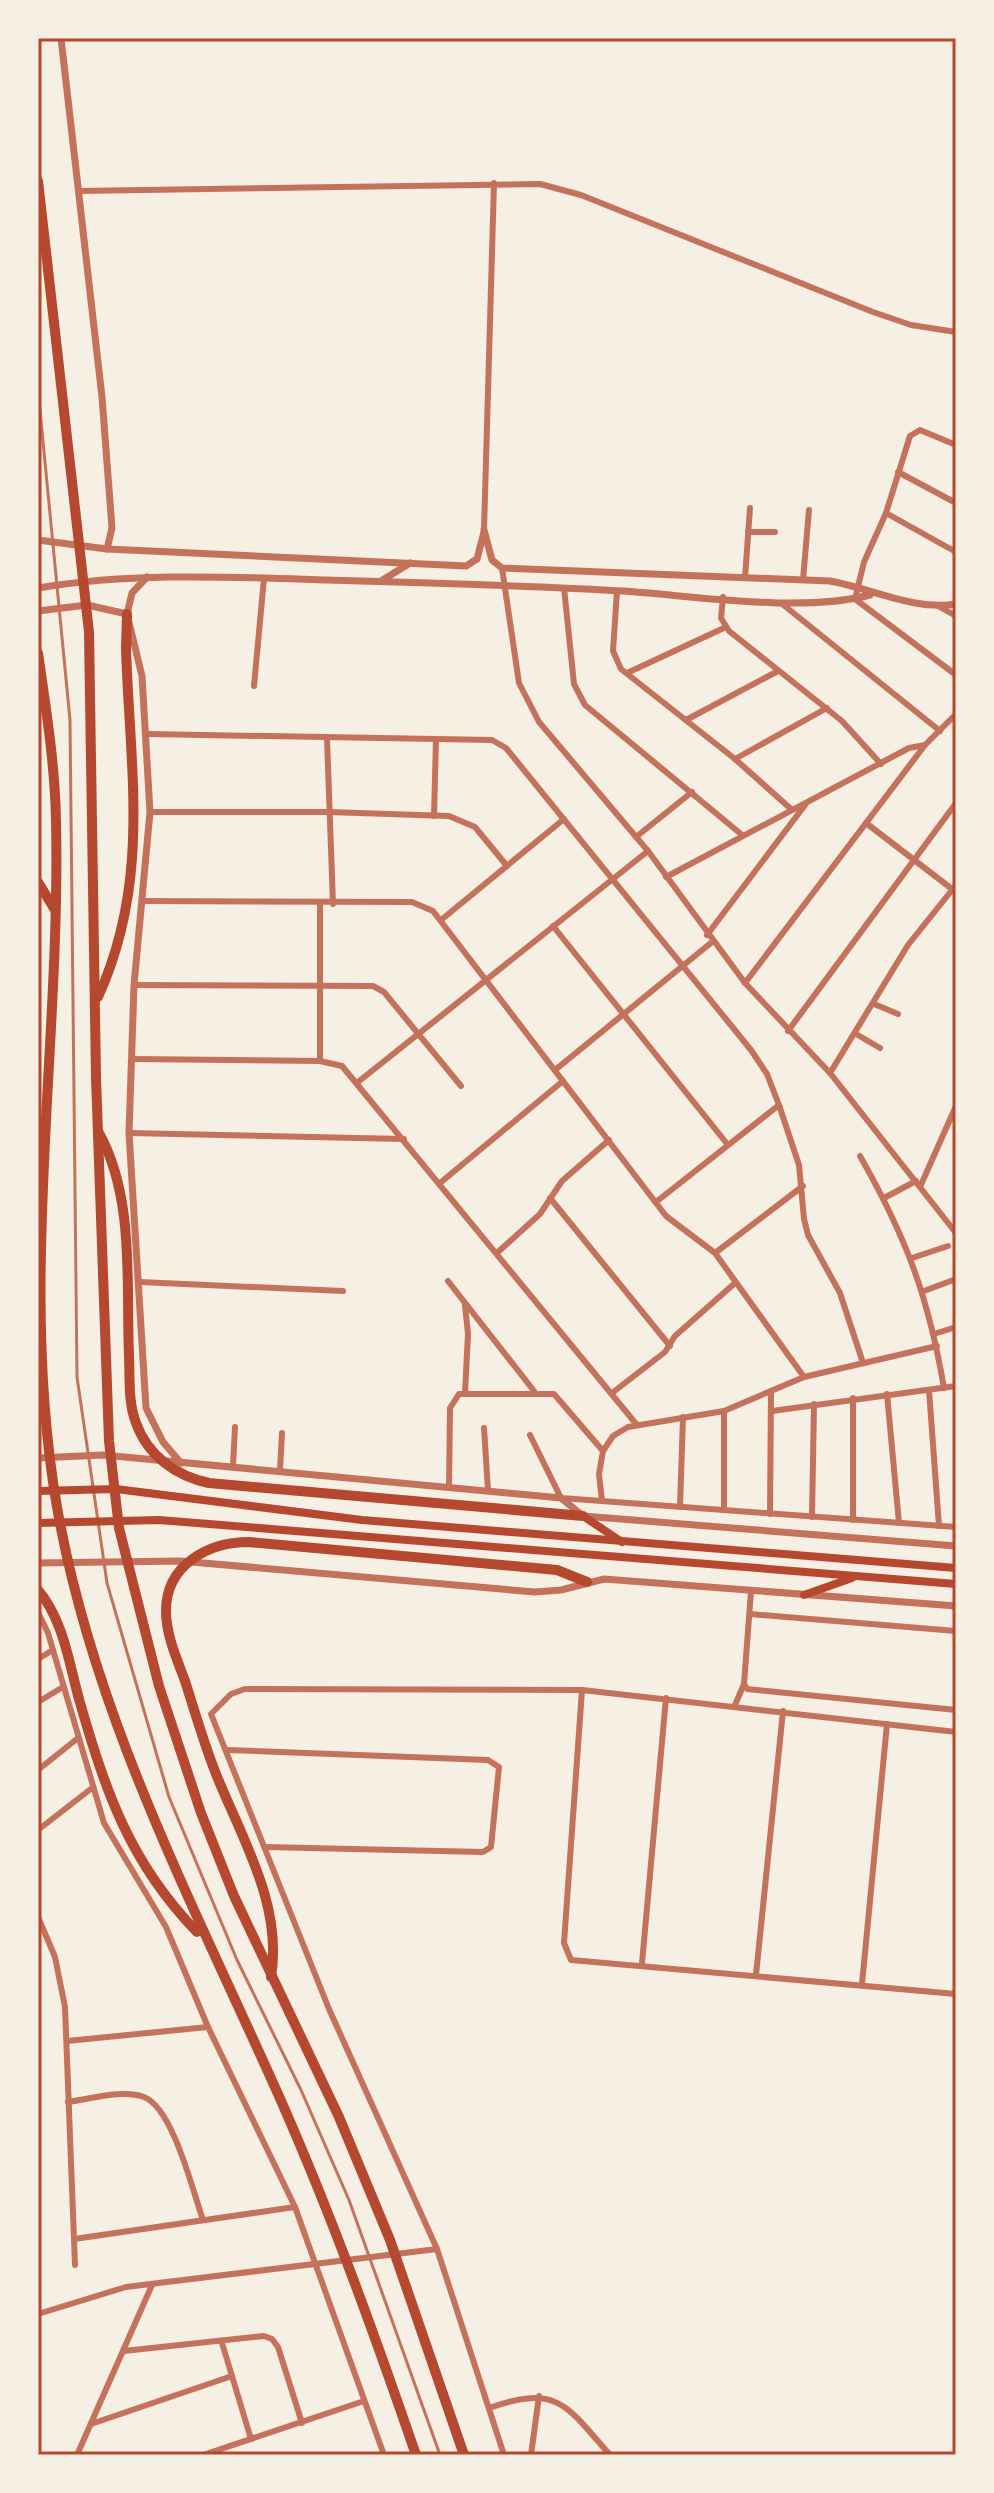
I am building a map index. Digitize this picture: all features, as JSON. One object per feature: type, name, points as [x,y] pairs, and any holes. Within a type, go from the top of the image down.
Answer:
[{"type":"highway","points":[[38,181],[89,632],[98,1131],[115,1501],[135,1600],[201,1813],[271,1977],[339,2117],[390,2240],[464,2455]]},
{"type":"highway","points":[[95,1002],[121,938],[135,859],[126,657],[127,614]]},
{"type":"highway","points":[[38,653],[54,779],[55,910],[42,1301],[44,1415],[57,1507],[74,1586],[132,1765],[204,1938],[282,2103],[352,2269],[416,2455]]},
{"type":"highway","points":[[38,882],[55,910]]},
{"type":"highway","points":[[98,1131],[114,1163],[122,1206],[131,1404],[142,1436],[163,1462],[190,1478],[218,1485],[583,1516]]},
{"type":"highway","points":[[38,1163],[46,1147]]},
{"type":"highway","points":[[271,1977],[276,1949],[266,1897],[215,1770],[171,1641],[166,1601],[176,1575],[196,1555],[227,1543],[249,1542],[557,1570],[587,1582]]},
{"type":"highway","points":[[38,1590],[58,1627],[100,1771],[124,1832],[159,1887],[204,1938]]},
{"type":"main road","points":[[38,1491],[116,1489],[244,1508],[622,1543],[956,1568]]},
{"type":"main road","points":[[583,1516],[622,1543]]},
{"type":"main road","points":[[38,1523],[159,1520],[956,1584]]},
{"type":"main road","points":[[804,1595],[856,1577]]},
{"type":"street","points":[[61,38],[112,522],[107,549]]},
{"type":"street","points":[[79,191],[494,183],[561,188],[873,312],[911,325],[956,332]]},
{"type":"street","points":[[38,540],[107,549],[470,565],[477,559],[484,530],[494,183]]},
{"type":"street","points":[[855,599],[856,588],[886,513],[908,441],[915,432],[925,431],[956,445]]},
{"type":"street","points":[[898,472],[956,503]]},
{"type":"street","points":[[745,578],[750,508]]},
{"type":"street","points":[[803,580],[809,510]]},
{"type":"street","points":[[886,513],[956,552]]},
{"type":"street","points":[[484,530],[492,560],[502,568],[830,581],[870,595],[956,604]]},
{"type":"street","points":[[748,532],[775,532]]},
{"type":"street","points":[[379,581],[410,563]]},
{"type":"street","points":[[502,568],[514,661],[528,704],[539,722],[648,851],[745,983],[830,1073],[956,1233]]},
{"type":"street","points":[[38,588],[147,577],[564,588],[779,601],[855,599],[870,595]]},
{"type":"street","points":[[147,577],[132,593],[127,614],[142,676],[148,734],[150,812],[134,985],[129,1133],[146,1408],[156,1431],[181,1463]]},
{"type":"street","points":[[254,686],[264,578]]},
{"type":"street","points":[[564,588],[578,695],[594,714],[741,834]]},
{"type":"street","points":[[617,591],[615,660],[791,809]]},
{"type":"street","points":[[723,597],[720,607],[726,627],[827,708],[881,764]]},
{"type":"street","points":[[855,599],[956,675]]},
{"type":"street","points":[[779,601],[940,731]]},
{"type":"street","points":[[932,603],[956,616]]},
{"type":"street","points":[[38,611],[87,605],[127,614]]},
{"type":"street","points":[[627,673],[726,627]]},
{"type":"street","points":[[686,720],[778,671]]},
{"type":"street","points":[[735,759],[827,708]]},
{"type":"street","points":[[745,983],[925,745],[956,714]]},
{"type":"street","points":[[148,734],[492,740],[500,743],[613,878],[759,1062],[779,1105],[803,1186],[802,1203],[808,1235],[840,1293],[863,1363]]},
{"type":"street","points":[[327,738],[333,904]]},
{"type":"street","points":[[434,816],[436,739]]},
{"type":"street","points":[[666,877],[741,834],[805,805],[914,745],[925,745]]},
{"type":"street","points":[[636,837],[692,792]]},
{"type":"street","points":[[788,1031],[956,803]]},
{"type":"street","points":[[707,935],[795,824],[805,805]]},
{"type":"street","points":[[150,812],[328,812],[463,820],[475,827],[507,866]]},
{"type":"street","points":[[441,920],[564,819]]},
{"type":"street","points":[[830,1073],[908,945],[954,887],[866,823]]},
{"type":"street","points":[[358,1082],[648,851]]},
{"type":"street","points":[[142,901],[412,902],[423,905],[441,920],[674,1224],[715,1253],[804,1377]]},
{"type":"street","points":[[320,904],[320,1061]]},
{"type":"street","points":[[553,926],[728,1145]]},
{"type":"street","points":[[555,1070],[712,942]]},
{"type":"street","points":[[134,985],[321,985],[379,989],[461,1086]]},
{"type":"street","points":[[874,1004],[898,1014]]},
{"type":"street","points":[[856,1034],[880,1048]]},
{"type":"street","points":[[132,1059],[320,1061],[342,1066],[498,1252],[637,1425]]},
{"type":"street","points":[[440,1183],[563,1081]]},
{"type":"street","points":[[656,1202],[779,1105]]},
{"type":"street","points":[[884,1198],[918,1184],[956,1106]]},
{"type":"street","points":[[948,1125],[956,1134]]},
{"type":"street","points":[[129,1133],[404,1139]]},
{"type":"street","points":[[498,1252],[535,1219],[562,1181],[609,1140]]},
{"type":"street","points":[[860,1156],[884,1198],[924,1291],[944,1388]]},
{"type":"street","points":[[715,1253],[803,1186]]},
{"type":"street","points":[[550,1198],[670,1346]]},
{"type":"street","points":[[912,1258],[948,1246]]},
{"type":"street","points":[[924,1291],[956,1279]]},
{"type":"street","points":[[448,1281],[534,1391]]},
{"type":"street","points":[[140,1282],[343,1291]]},
{"type":"street","points":[[612,1393],[670,1346],[675,1336],[735,1283]]},
{"type":"street","points":[[465,1303],[468,1334],[465,1393]]},
{"type":"street","points":[[934,1334],[956,1327]]},
{"type":"street","points":[[602,1501],[599,1474],[603,1451],[620,1431],[637,1425],[724,1411],[804,1377],[937,1346]]},
{"type":"street","points":[[772,1411],[956,1386]]},
{"type":"street","points":[[929,1390],[939,1526]]},
{"type":"street","points":[[449,1487],[451,1402],[465,1393],[547,1391],[561,1399],[603,1451]]},
{"type":"street","points":[[770,1514],[771,1391]]},
{"type":"street","points":[[887,1394],[899,1523]]},
{"type":"street","points":[[853,1398],[853,1520]]},
{"type":"street","points":[[812,1517],[814,1404]]},
{"type":"street","points":[[724,1411],[724,1510]]},
{"type":"street","points":[[680,1507],[683,1417]]},
{"type":"street","points":[[233,1466],[235,1427]]},
{"type":"street","points":[[484,1428],[488,1490]]},
{"type":"street","points":[[280,1470],[282,1433]]},
{"type":"street","points":[[530,1435],[561,1498],[583,1516],[956,1546]]},
{"type":"street","points":[[38,1458],[85,1454],[561,1498],[956,1527]]},
{"type":"street","points":[[38,1563],[152,1560],[535,1592],[561,1590],[604,1579],[956,1606]]},
{"type":"street","points":[[735,1705],[744,1684],[751,1591]]},
{"type":"street","points":[[38,1612],[53,1650],[92,1788],[111,1836],[166,1927],[208,2027],[295,2207],[384,2455]]},
{"type":"street","points":[[750,1614],[956,1631]]},
{"type":"street","points":[[38,1659],[53,1650]]},
{"type":"street","points":[[744,1684],[751,1690],[956,1710]]},
{"type":"street","points":[[38,1702],[63,1687]]},
{"type":"street","points":[[504,2455],[437,2249],[329,2009],[211,1714],[231,1694],[245,1689],[582,1690],[956,1732]]},
{"type":"street","points":[[582,1690],[564,1950],[574,1961],[642,1963],[956,1994]]},
{"type":"street","points":[[642,1963],[666,1698]]},
{"type":"street","points":[[756,1975],[783,1711]]},
{"type":"street","points":[[862,1984],[887,1724]]},
{"type":"street","points":[[38,1770],[78,1738]]},
{"type":"street","points":[[227,1750],[488,1760],[499,1767],[491,1847],[483,1852],[266,1847]]},
{"type":"street","points":[[38,1830],[92,1788]]},
{"type":"street","points":[[38,1917],[59,1973],[67,2041],[75,2265]]},
{"type":"street","points":[[67,2041],[208,2027]]},
{"type":"street","points":[[68,2102],[135,2095],[149,2099],[164,2115],[203,2220]]},
{"type":"street","points":[[74,2239],[295,2207]]},
{"type":"street","points":[[38,2314],[108,2291],[437,2249]]},
{"type":"street","points":[[77,2455],[152,2285]]},
{"type":"street","points":[[124,2351],[222,2343],[264,2336],[272,2339],[278,2347],[302,2423]]},
{"type":"street","points":[[222,2343],[251,2439]]},
{"type":"street","points":[[91,2424],[232,2376]]},
{"type":"street","points":[[489,2408],[521,2397],[539,2396],[570,2411],[610,2455]]},
{"type":"street","points":[[531,2455],[539,2396]]},
{"type":"street","points":[[203,2455],[364,2401]]},
{"type":"lane","points":[[38,390],[70,720],[76,1361],[80,1418],[107,1583],[169,1797],[237,1960],[301,2090],[349,2200],[440,2455]]}]
